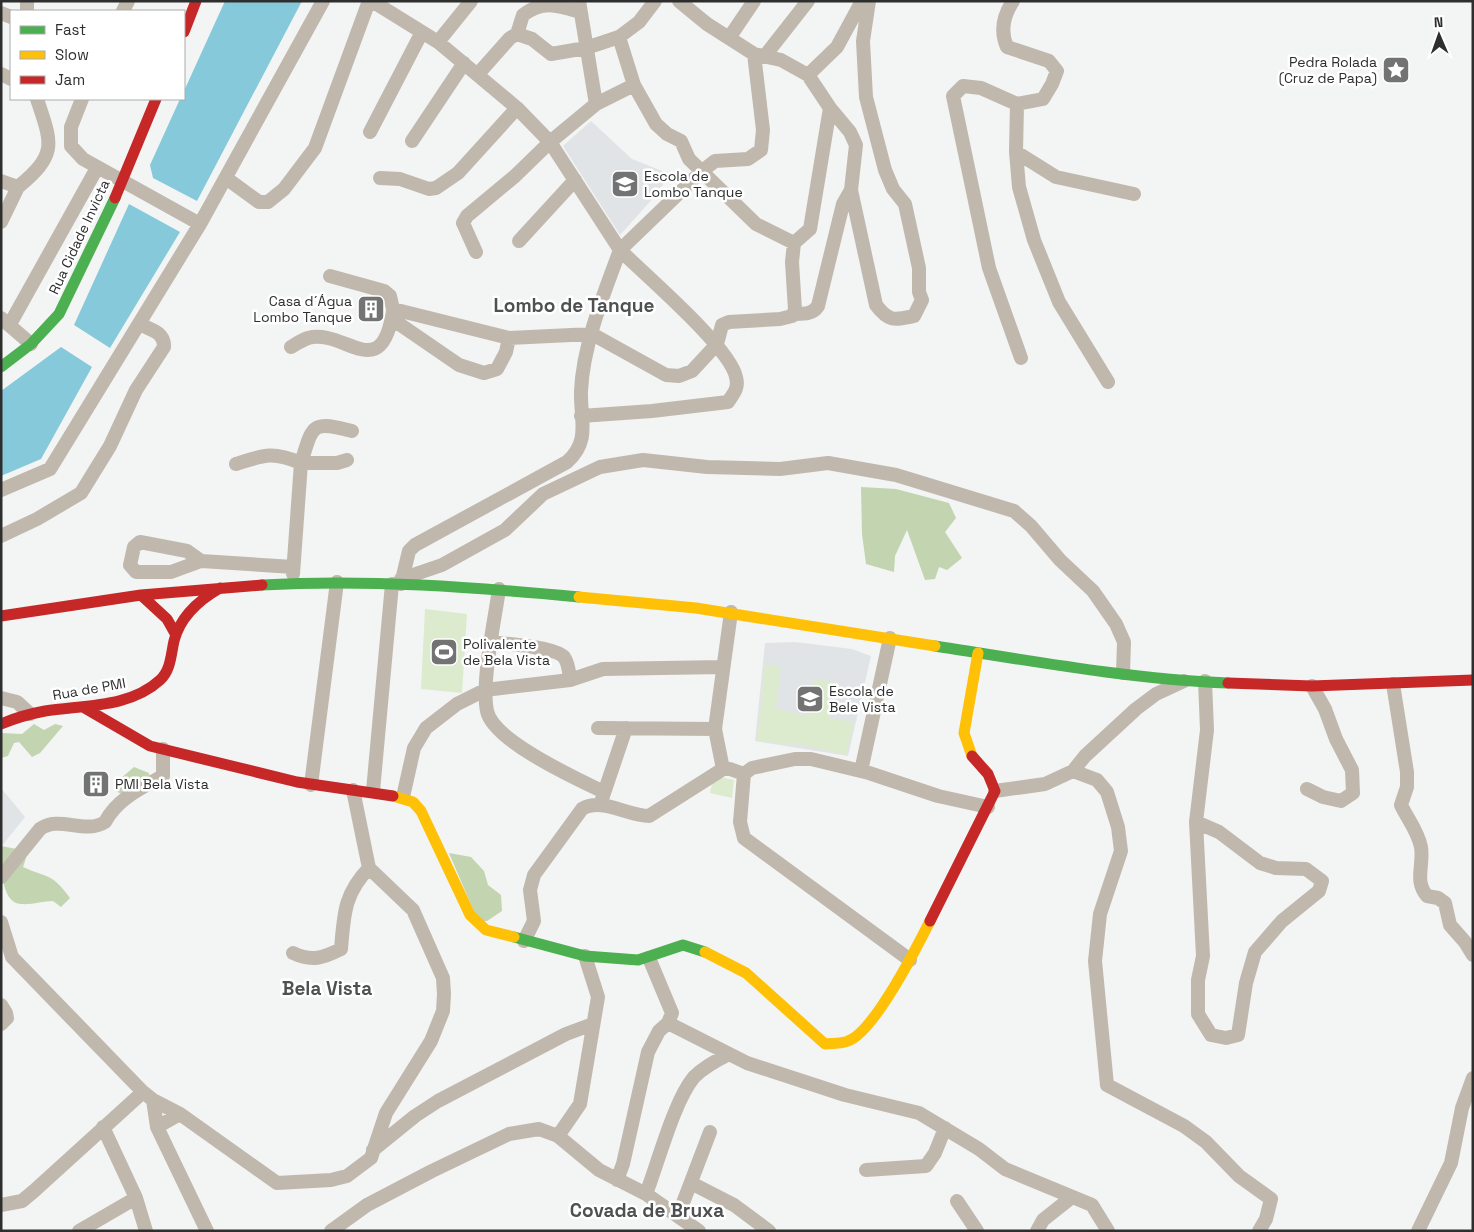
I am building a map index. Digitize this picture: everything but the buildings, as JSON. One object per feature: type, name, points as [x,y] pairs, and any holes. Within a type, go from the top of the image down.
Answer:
[{"type":"main road","points":[[185,29],[196,1]]},
{"type":"main road","name":"Rua Cidade Invicta","points":[[1,367],[31,344],[59,314],[123,180],[156,100]]},
{"type":"main road","points":[[1,616],[141,595],[221,587],[292,583],[398,582],[499,588],[730,612],[978,653],[1185,681],[1312,686],[1473,680]]},
{"type":"main road","name":"Rua de PMI","points":[[1,724],[30,714],[133,698],[160,680],[172,655],[176,635],[194,606],[221,587]]},
{"type":"main road","points":[[141,595],[167,619],[176,635]]},
{"type":"main road","points":[[83,707],[150,746],[311,784],[373,791],[402,797],[413,802],[421,811],[470,915],[486,930],[585,956],[638,960],[649,958],[683,945],[701,950],[746,973],[825,1044],[849,1041],[874,1019],[910,960],[995,791],[991,777],[970,755],[965,745],[964,732],[978,653]]},
{"type":"street","points":[[1,490],[50,469],[200,224],[323,1]]},
{"type":"street","points":[[226,178],[259,202],[268,202],[284,190],[315,148],[370,1],[438,42],[517,108],[550,142],[620,250],[717,344],[736,376],[737,390],[728,402],[652,411],[582,416]]},
{"type":"street","points":[[438,42],[471,1]]},
{"type":"street","points":[[517,34],[532,39],[551,54],[586,48],[619,37],[639,22],[655,1]]},
{"type":"street","points":[[679,1],[729,38],[759,56],[781,60],[808,75],[830,108],[850,132],[856,145],[851,190],[876,305],[885,317],[895,320],[914,316],[922,300],[919,268],[904,204],[893,189],[885,170],[866,98],[863,41],[870,1]]},
{"type":"street","points":[[729,38],[754,1]]},
{"type":"street","points":[[373,791],[398,582],[409,551],[415,545],[572,458],[582,443],[581,389],[592,334],[620,250],[702,171],[715,161],[748,159],[761,150],[759,56],[808,1]]},
{"type":"street","points":[[808,75],[837,47],[862,1]]},
{"type":"street","points":[[1013,1],[1007,9],[1001,34],[1007,47],[1049,61],[1057,71],[1043,99],[1017,104],[981,88],[963,86],[953,96],[989,268],[1021,358]]},
{"type":"street","points":[[478,74],[510,38],[517,34],[523,15],[535,7],[549,2],[579,6],[596,104]]},
{"type":"street","points":[[370,132],[422,32]]},
{"type":"street","points":[[619,37],[634,85],[656,124],[668,134],[681,141],[689,159],[756,224],[794,244]]},
{"type":"street","points":[[412,141],[464,63]]},
{"type":"street","points":[[476,252],[465,230],[464,224],[467,216],[596,104],[634,85]]},
{"type":"street","points":[[2,219],[18,186],[34,174],[47,156],[50,136],[38,100]]},
{"type":"street","points":[[82,100],[71,126],[71,146],[83,159],[200,224]]},
{"type":"street","points":[[1017,104],[1016,152],[1020,187],[1034,240],[1059,302],[1108,382]]},
{"type":"street","points":[[380,178],[400,179],[429,188],[436,188],[458,173],[517,108]]},
{"type":"street","points":[[793,314],[795,310],[792,262],[794,244],[810,229],[830,108]]},
{"type":"street","points":[[1016,152],[1056,177],[1134,194]]},
{"type":"street","points":[[31,344],[6,321],[97,168]]},
{"type":"street","points":[[519,241],[575,180]]},
{"type":"street","points":[[1,181],[18,186]]},
{"type":"street","points":[[393,314],[509,338],[592,334],[666,375],[679,376],[692,371],[717,344],[722,325],[729,322],[780,319],[793,314],[806,314],[815,310],[818,306],[843,204],[851,190]]},
{"type":"street","points":[[291,347],[308,338],[319,337],[367,350],[376,349],[384,341],[393,314],[390,296],[384,291],[330,276]]},
{"type":"street","points":[[393,314],[459,365],[484,373],[497,369],[506,352],[509,338]]},
{"type":"street","points":[[1,536],[37,519],[81,493],[110,446],[136,390],[164,347],[164,339],[161,334],[139,324]]},
{"type":"street","points":[[292,583],[301,463],[310,432],[318,426],[328,424],[352,431]]},
{"type":"street","points":[[236,464],[262,456],[281,455],[301,463],[337,463],[346,460]]},
{"type":"street","points":[[398,582],[442,565],[505,530],[542,494],[600,467],[643,460],[707,467],[780,469],[828,463],[896,475],[1014,511],[1031,526],[1060,560],[1092,591],[1116,624],[1124,642],[1123,673]]},
{"type":"street","points":[[201,562],[293,567]]},
{"type":"street","points":[[311,784],[337,582]]},
{"type":"street","points":[[499,588],[485,690],[487,712],[498,730],[602,798],[636,816],[649,816],[723,769],[730,769],[744,774]]},
{"type":"street","points":[[723,769],[715,729],[730,612]]},
{"type":"street","points":[[861,771],[890,638]]},
{"type":"street","points":[[492,642],[549,650],[562,655],[568,663],[570,680]]},
{"type":"street","points":[[402,797],[414,748],[426,728],[457,704],[485,690],[570,680],[603,668],[722,667]]},
{"type":"street","points":[[995,791],[1045,784],[1073,772],[1085,756],[1136,709],[1156,694],[1185,681]]},
{"type":"street","points":[[1196,822],[1219,832],[1260,863],[1276,868],[1306,869],[1322,881],[1319,891],[1282,921],[1255,952],[1246,983],[1238,1035],[1226,1038],[1211,1035],[1198,1014],[1198,980],[1202,956],[1196,822],[1207,730],[1205,682]]},
{"type":"street","points":[[1394,684],[1407,772],[1407,787],[1401,805],[1411,821],[1421,847],[1421,889],[1427,896],[1438,898],[1445,903],[1450,925],[1465,942],[1473,956]]},
{"type":"street","points":[[1307,789],[1323,797],[1341,801],[1353,793],[1354,781],[1352,770],[1312,686]]},
{"type":"street","points":[[1,698],[17,702],[30,714]]},
{"type":"street","points":[[598,728],[715,729]]},
{"type":"street","points":[[524,941],[534,921],[530,890],[534,874],[582,809],[602,798],[626,728]]},
{"type":"street","points":[[1,877],[40,829],[46,825],[92,827],[105,822],[111,810],[126,798],[163,776],[163,749]]},
{"type":"street","points":[[910,960],[744,838],[740,822],[744,774],[752,768],[795,759],[811,759],[861,771],[938,796],[988,807]]},
{"type":"street","points":[[1073,772],[1097,780],[1107,792],[1118,827],[1121,851],[1100,914],[1095,961],[1107,1085],[1184,1126],[1206,1142],[1239,1176],[1271,1199],[1266,1218],[1259,1231]]},
{"type":"street","points":[[1,922],[12,957],[148,1096],[180,1114],[277,1183],[331,1180],[347,1176],[371,1158],[386,1113],[431,1041],[443,1010],[444,994],[443,978],[413,910],[368,868],[353,790]]},
{"type":"street","points":[[293,953],[305,958],[321,959],[341,949],[346,905],[355,883],[368,868]]},
{"type":"street","points":[[558,1136],[580,1104],[598,997],[585,956]]},
{"type":"street","points":[[617,1180],[623,1164],[648,1052],[659,1031],[668,1023],[672,1013],[649,958]]},
{"type":"street","points":[[1,1005],[7,1018],[1,1024]]},
{"type":"street","points":[[668,1023],[747,1063],[836,1092],[919,1113],[979,1149],[1005,1169],[1092,1205],[1108,1231]]},
{"type":"street","points":[[372,1151],[415,1116],[438,1101],[566,1034],[593,1024]]},
{"type":"street","points":[[646,1194],[683,1094],[695,1076],[712,1063],[729,1054]]},
{"type":"street","points":[[1418,1231],[1451,1163],[1462,1108],[1473,1078]]},
{"type":"street","points":[[148,1096],[157,1127],[207,1231]]},
{"type":"street","points":[[1,1205],[22,1201],[103,1127],[148,1096]]},
{"type":"street","points":[[157,1127],[180,1114]]},
{"type":"street","points":[[103,1127],[136,1198],[146,1231]]},
{"type":"street","points":[[866,1170],[926,1166],[935,1153],[945,1128]]},
{"type":"street","points":[[331,1231],[367,1205],[509,1134],[539,1129],[558,1136],[599,1170],[646,1194],[699,1231]]},
{"type":"street","points":[[678,1216],[710,1132]]},
{"type":"street","points":[[691,1183],[734,1205],[769,1231]]},
{"type":"street","points":[[1037,1231],[1043,1220],[1072,1197]]},
{"type":"street","points":[[79,1231],[136,1198]]},
{"type":"street","points":[[956,1201],[977,1231]]},
{"type":"shaded area","name":"Escola de Lombo Tanque","points":[[591,121],[632,159],[670,174],[656,195],[620,235],[563,146]]},
{"type":"shaded area","name":"Escola de Bele Vista","points":[[795,642],[852,649],[871,656],[848,756],[755,741],[765,643]]},
{"type":"shaded area","points":[[1,788],[25,817],[1,847]]},
{"type":"green space","points":[[861,487],[896,489],[949,503],[956,518],[945,532],[962,558],[947,570],[939,567],[935,579],[925,580],[907,530],[895,556],[894,572],[866,564],[862,534]]},
{"type":"green space","name":"Polivalente de Bela Vista","points":[[425,609],[467,614],[462,693],[421,689]]},
{"type":"green space","points":[[765,664],[781,667],[776,709],[806,716],[814,679],[835,682],[829,718],[854,722],[846,755],[803,745],[757,741]]},
{"type":"green space","points":[[34,724],[44,730],[55,724],[63,726],[40,753],[32,757],[19,742],[14,743],[8,756],[1,758],[1,733],[22,734]]},
{"type":"green space","points":[[134,767],[149,773],[150,783],[134,799],[115,791],[120,779]]},
{"type":"green space","points":[[719,777],[734,780],[732,798],[710,793],[712,783]]},
{"type":"green space","points":[[1,846],[22,850],[26,858],[23,867],[54,880],[70,898],[61,907],[53,901],[25,904],[14,902],[9,897],[3,881]]},
{"type":"green space","points":[[449,853],[471,857],[484,871],[488,885],[501,895],[502,911],[487,921],[478,921]]},
{"type":"water","points":[[225,1],[302,1],[197,201],[153,178],[150,165],[180,100],[185,100],[185,89]]},
{"type":"water","points":[[129,204],[180,232],[110,348],[74,325]]},
{"type":"water","points":[[61,347],[92,367],[41,459],[1,476],[1,391]]},
{"type":"traffic: fast","points":[[1,367],[31,344],[59,314],[115,198]]},
{"type":"traffic: fast","points":[[262,585],[302,583],[421,585],[579,597]]},
{"type":"traffic: fast","points":[[935,646],[1155,678],[1228,683]]},
{"type":"traffic: fast","points":[[514,937],[585,956],[638,960],[683,945],[705,952]]},
{"type":"traffic: slow","points":[[579,597],[696,608],[935,646]]},
{"type":"traffic: slow","points":[[972,756],[964,733],[978,653]]},
{"type":"traffic: slow","points":[[393,796],[413,802],[421,811],[470,915],[486,930],[514,937]]},
{"type":"traffic: slow","points":[[705,952],[746,973],[825,1044],[839,1043],[848,1041],[858,1034],[882,1006],[930,921]]},
{"type":"traffic: jam","points":[[185,29],[196,1]]},
{"type":"traffic: jam","points":[[115,198],[156,100]]},
{"type":"traffic: jam","points":[[1,616],[141,595],[262,585]]},
{"type":"traffic: jam","points":[[1,724],[22,716],[45,711],[120,701],[148,689],[164,676],[181,624],[191,610],[220,588]]},
{"type":"traffic: jam","points":[[141,595],[167,619],[176,635]]},
{"type":"traffic: jam","points":[[1228,683],[1312,686],[1473,680]]},
{"type":"traffic: jam","points":[[83,707],[150,746],[297,782],[393,796]]},
{"type":"traffic: jam","points":[[930,921],[995,791],[988,774],[972,756]]},
{"type":"place","name":"Pedra Rolada (Cruz de Papa)","points":[[1396,70]]},
{"type":"place","name":"Escola de Lombo Tanque","points":[[625,184]]},
{"type":"place","name":"Casa d´Água Lombo Tanque","points":[[371,309]]},
{"type":"place","name":"Polivalente de Bela Vista","points":[[444,652]]},
{"type":"place","name":"Escola de Bele Vista","points":[[810,699]]},
{"type":"place","name":"PMI Bela Vista","points":[[96,784]]},
{"type":"district","name":"Lombo de Tanque","points":[[574,305]]},
{"type":"district","name":"Bela Vista","points":[[327,988]]},
{"type":"district","name":"Covada de Bruxa","points":[[647,1210]]}]
